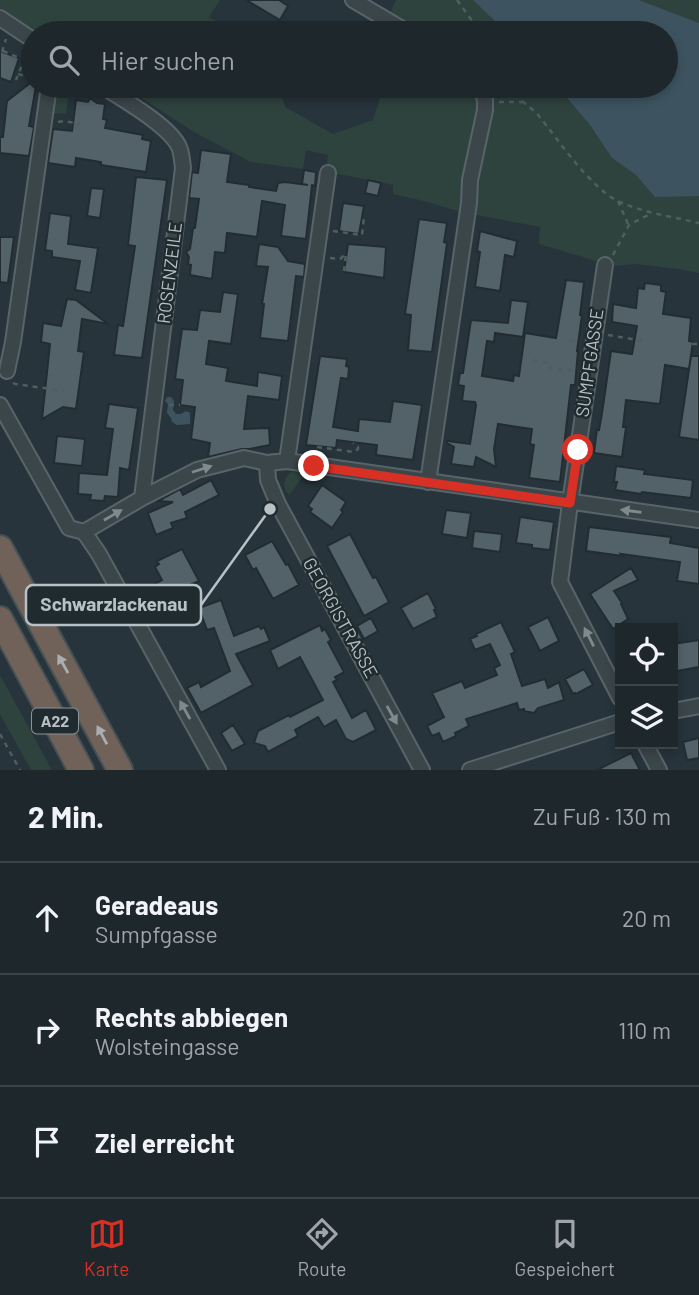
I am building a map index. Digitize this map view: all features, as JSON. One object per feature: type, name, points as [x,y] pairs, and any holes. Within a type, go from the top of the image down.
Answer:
[{"type":"highway","name":"A22","points":[[0,548],[120,770]]},
{"type":"highway","name":"A22","points":[[0,619],[81,770]]},
{"type":"street","points":[[353,0],[389,21]]},
{"type":"street","points":[[0,19],[21,32]]},
{"type":"street","points":[[9,376],[47,98]]},
{"type":"street","name":"ROSENZEILE","points":[[120,98],[157,122],[178,144],[183,169],[142,498]]},
{"type":"street","points":[[428,482],[469,203],[470,180],[485,110],[484,98]]},
{"type":"street","points":[[287,461],[328,173]]},
{"type":"street","name":"SUMPFGASSE","points":[[604,265],[561,582],[615,688]]},
{"type":"street","points":[[0,405],[69,528],[84,532],[101,558],[218,770]]},
{"type":"street","points":[[84,532],[197,470],[244,458],[267,463],[287,461],[699,520]]},
{"type":"street","name":"GEORGISTRASSE","points":[[267,463],[268,480],[278,504],[422,770]]},
{"type":"street","points":[[678,710],[699,706]]},
{"type":"street","points":[[470,770],[615,724]]},
{"type":"street","points":[[648,749],[659,770]]},
{"type":"path","points":[[457,0],[472,21]]},
{"type":"path","points":[[2,51],[21,59]]},
{"type":"path","points":[[16,80],[21,67]]},
{"type":"path","points":[[492,98],[500,102],[523,102]]},
{"type":"path","points":[[519,98],[537,113],[599,188],[618,201],[652,213],[699,223]]},
{"type":"path","points":[[44,118],[55,122],[80,124]]},
{"type":"path","points":[[618,201],[629,225]]},
{"type":"path","points":[[604,265],[610,260],[629,225],[652,213]]},
{"type":"path","points":[[320,230],[362,235],[364,216]]},
{"type":"path","points":[[316,257],[340,259],[346,254],[344,271]]},
{"type":"path","points":[[595,333],[644,341]]},
{"type":"path","points":[[692,344],[699,344]]},
{"type":"path","points":[[533,360],[551,364],[550,368],[589,373]]},
{"type":"path","points":[[9,376],[15,384],[65,391]]},
{"type":"path","points":[[167,405],[177,405]]},
{"type":"path","points":[[317,447],[354,452],[358,447],[353,443]]},
{"type":"path","points":[[0,734],[20,770]]},
{"type":"green space","points":[[0,0],[220,0],[209,17],[216,21],[21,21],[0,8]]},
{"type":"green space","points":[[396,0],[473,0],[495,21],[392,21],[389,16]]},
{"type":"green space","points":[[639,0],[699,0],[699,23]]},
{"type":"green space","points":[[54,98],[68,98],[66,114],[52,113]]},
{"type":"green space","points":[[142,98],[282,98],[285,107],[333,134],[373,120],[380,98],[567,98],[590,125],[612,158],[636,175],[655,196],[699,196],[699,273],[635,264],[613,266],[539,244],[540,227],[461,212],[393,194],[393,185],[334,173],[326,169],[328,155],[306,150],[303,169],[251,162],[194,132]]},
{"type":"green space","points":[[292,472],[304,475],[289,495],[284,483]]},
{"type":"green space","points":[[0,675],[52,770],[31,770],[0,714]]},
{"type":"water","points":[[473,0],[639,0],[699,23],[699,196],[655,197],[636,175],[612,158],[590,125],[567,98],[678,98],[678,21],[495,21]]},
{"type":"water","points":[[167,397],[174,401],[173,410],[176,414],[186,411],[190,413],[190,424],[177,425],[172,422],[167,413]]},
{"type":"building","points":[[246,0],[279,0],[288,6],[280,20]]},
{"type":"building","points":[[0,51],[19,58],[11,82],[0,78]]},
{"type":"building","points":[[21,90],[21,98],[34,98],[29,126],[34,127],[29,156],[0,153],[0,137],[3,137],[7,101]]},
{"type":"building","points":[[90,98],[105,104],[105,128],[143,135],[142,139],[151,141],[146,172],[76,158],[75,167],[48,163],[53,129],[72,131],[76,100],[88,102]]},
{"type":"building","points":[[201,150],[231,154],[227,182],[249,187],[276,191],[278,183],[308,185],[302,184],[304,170],[316,172],[306,239],[281,236],[285,205],[262,201],[257,237],[227,233],[225,253],[215,252],[212,279],[190,275],[191,265],[188,264],[189,257],[186,252],[190,249],[199,199],[189,198],[192,172],[198,173]]},
{"type":"building","points":[[136,177],[167,180],[142,358],[114,355],[118,325],[123,326],[135,246],[128,245]]},
{"type":"building","points":[[368,180],[381,183],[378,196],[365,193]]},
{"type":"building","points":[[91,188],[104,189],[100,218],[87,216]]},
{"type":"building","points":[[343,203],[364,206],[359,234],[339,231]]},
{"type":"building","points":[[50,213],[71,216],[68,244],[98,248],[91,293],[75,290],[80,261],[52,257],[52,251],[45,250]]},
{"type":"building","points":[[419,219],[447,223],[444,242],[447,243],[432,352],[408,350],[411,315],[405,314]]},
{"type":"building","points":[[480,231],[517,241],[514,257],[505,255],[500,291],[475,287]]},
{"type":"building","points":[[0,237],[14,237],[8,283],[0,282]]},
{"type":"building","points":[[259,244],[278,247],[288,261],[305,264],[304,277],[296,276],[288,341],[260,338],[268,267],[256,266]]},
{"type":"building","points":[[348,244],[386,247],[384,278],[344,272]]},
{"type":"building","points":[[566,280],[584,282],[575,385],[571,385],[560,482],[529,478],[534,445],[530,444],[532,429],[498,424],[494,449],[496,467],[476,457],[474,467],[451,464],[454,447],[447,441],[470,444],[476,405],[475,402],[462,401],[464,386],[458,385],[460,373],[463,373],[471,320],[508,323],[511,300],[528,302],[523,337],[495,333],[494,342],[487,341],[482,376],[513,381],[514,375],[519,376],[525,333],[556,338]]},
{"type":"building","points":[[645,283],[661,285],[661,291],[666,292],[663,314],[691,318],[689,341],[693,342],[689,369],[665,365],[660,404],[626,400],[622,457],[594,453],[611,351],[632,354],[637,326],[612,322],[613,304],[636,308],[638,288],[644,289]]},
{"type":"building","points":[[223,292],[238,294],[231,344],[209,341],[206,364],[228,368],[226,381],[257,386],[258,372],[282,376],[279,400],[248,396],[244,429],[269,428],[270,445],[208,457],[210,443],[191,439],[195,407],[180,405],[183,380],[175,379],[182,329],[197,330],[200,310],[220,312]]},
{"type":"building","points":[[67,299],[76,300],[108,324],[82,319],[78,351],[84,352],[76,409],[63,407],[42,419],[50,344],[41,342],[43,323],[61,326]]},
{"type":"building","points":[[320,356],[347,359],[346,366],[349,367],[348,379],[341,378],[333,427],[358,431],[359,419],[390,422],[393,401],[422,405],[413,460],[376,455],[377,445],[337,440],[336,448],[306,445]]},
{"type":"building","points":[[691,356],[699,356],[699,440],[679,437]]},
{"type":"building","points":[[109,404],[138,408],[129,470],[120,468],[118,497],[105,496],[104,501],[90,500],[91,495],[78,494],[79,473],[107,475],[113,429],[105,428]]},
{"type":"building","points":[[57,436],[85,439],[82,466],[54,463]]},
{"type":"building","points":[[616,466],[645,470],[644,474],[693,480],[691,498],[615,490]]},
{"type":"building","points":[[211,480],[219,495],[185,512],[187,518],[171,523],[173,528],[156,535],[148,513],[173,502],[158,501],[180,489],[183,495]]},
{"type":"building","points":[[322,485],[346,502],[332,528],[310,512],[312,509],[308,506]]},
{"type":"building","points":[[446,510],[471,513],[467,538],[442,534]]},
{"type":"building","points":[[520,517],[554,522],[550,550],[516,543]]},
{"type":"building","points":[[589,527],[671,537],[670,543],[699,548],[699,584],[677,581],[680,562],[586,551]]},
{"type":"building","points":[[474,531],[502,534],[500,552],[472,548]]},
{"type":"building","points":[[350,534],[389,602],[364,616],[327,546]]},
{"type":"building","points":[[272,541],[299,585],[273,599],[256,568],[253,570],[245,555]]},
{"type":"building","points":[[182,549],[199,581],[183,588],[192,605],[159,620],[144,590],[162,580],[155,567],[159,564],[157,561]]},
{"type":"building","points":[[631,568],[638,580],[614,591],[628,619],[615,623],[613,629],[590,594]]},
{"type":"building","points":[[428,593],[437,617],[413,629],[401,608]]},
{"type":"building","points":[[221,600],[234,636],[259,626],[261,629],[264,627],[270,641],[236,654],[253,685],[201,713],[187,688],[199,682],[201,687],[230,671],[214,628],[207,630],[199,608]]},
{"type":"building","points":[[548,617],[559,641],[540,651],[528,627]]},
{"type":"building","points":[[371,618],[378,631],[364,639],[357,626]]},
{"type":"building","points":[[501,622],[515,652],[511,654],[522,686],[545,679],[548,688],[559,682],[564,700],[538,708],[534,713],[519,710],[517,703],[466,719],[469,726],[443,742],[439,733],[432,736],[427,726],[444,717],[432,693],[462,681],[465,688],[497,675],[494,668],[500,665],[490,644],[475,650],[470,639]]},
{"type":"building","points":[[320,625],[331,640],[328,642],[344,672],[335,677],[337,680],[333,682],[352,718],[366,710],[376,730],[353,742],[346,739],[336,720],[324,727],[318,717],[295,730],[298,736],[268,752],[265,746],[254,743],[258,731],[323,700],[300,657],[278,669],[270,650]]},
{"type":"building","points":[[699,640],[699,667],[678,671],[678,643]]},
{"type":"building","points":[[584,669],[593,685],[573,694],[565,679]]},
{"type":"building","points":[[233,725],[245,744],[232,751],[221,733]]},
{"type":"building","points":[[699,738],[699,758],[687,760],[683,742]]},
{"type":"building","points":[[631,753],[640,770],[597,770]]},
{"type":"place","name":"Schwarzlackenau","points":[[270,509]]},
{"type":"route","points":[[314,466],[570,503],[578,450]]}]
